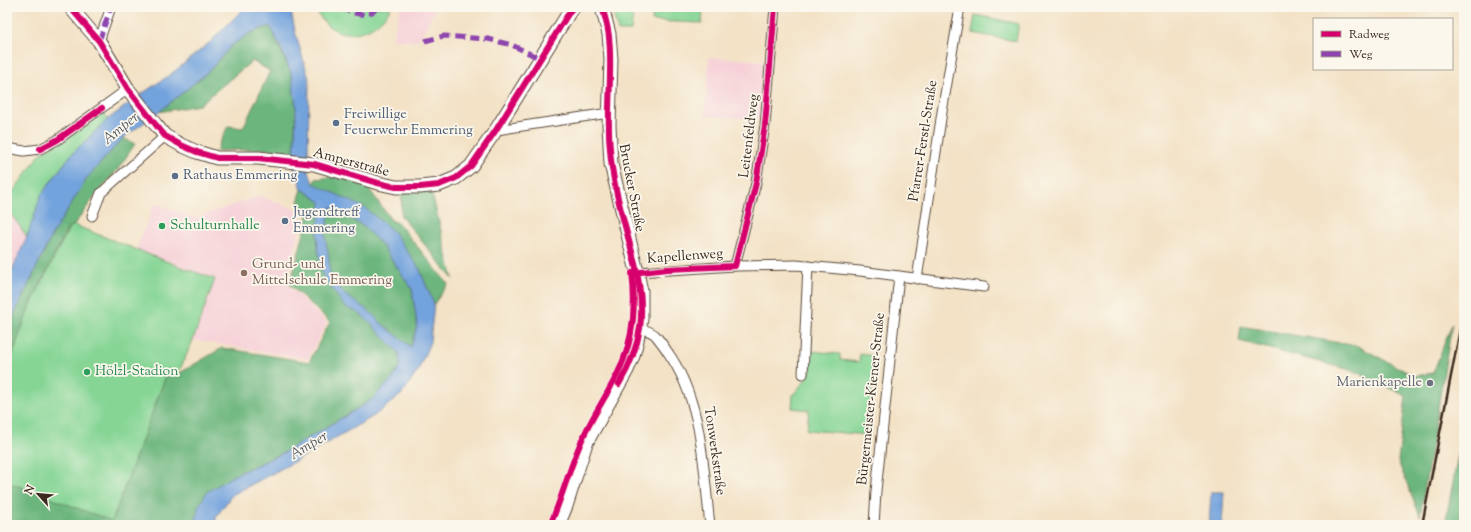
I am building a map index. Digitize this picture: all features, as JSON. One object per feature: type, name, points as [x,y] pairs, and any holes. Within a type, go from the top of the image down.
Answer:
[{"type":"street","name":"Amperstraße","points":[[70,7],[99,41],[131,93],[165,136],[197,152],[218,158],[258,158],[314,164],[390,186],[420,187],[438,185],[456,178],[471,166],[496,130],[570,11],[574,7]]},
{"type":"street","points":[[99,41],[112,7]]},
{"type":"street","name":"Brucker Straße","points":[[558,525],[567,503],[586,443],[627,370],[633,356],[640,328],[641,304],[637,272],[612,172],[609,140],[611,59],[609,34],[602,7]]},
{"type":"street","name":"Leitenfeldweg","points":[[735,266],[757,175],[765,125],[774,7]]},
{"type":"street","name":"Pfarrer-Ferstl-Straße","points":[[917,279],[960,7]]},
{"type":"street","points":[[7,148],[24,151],[40,149],[131,93]]},
{"type":"street","points":[[496,130],[609,113]]},
{"type":"street","points":[[92,216],[101,193],[165,136]]},
{"type":"street","name":"Kapellenweg","points":[[637,272],[796,264],[984,287]]},
{"type":"street","points":[[803,374],[808,266]]},
{"type":"street","name":"Bürgermeister-Kiener-Straße","points":[[874,525],[876,491],[899,276]]},
{"type":"street","name":"Tonwerkstraße","points":[[640,328],[656,335],[674,361],[692,401],[700,441],[710,525]]},
{"type":"shaded area","points":[[401,7],[436,7],[422,35],[416,41],[392,39]]},
{"type":"shaded area","points":[[709,57],[763,61],[759,119],[705,116]]},
{"type":"shaded area","name":"Grund- und Mittelschule Emmering","points":[[259,196],[295,209],[302,219],[287,284],[327,323],[308,359],[193,340],[215,279],[136,249],[155,203],[194,218]]},
{"type":"shaded area","points":[[7,208],[27,237],[7,281]]},
{"type":"green space","points":[[315,7],[391,7],[383,18],[374,26],[363,31],[352,33],[340,32],[330,27],[322,19]]},
{"type":"green space","points":[[611,7],[630,7],[629,11],[633,14],[631,31],[618,31]]},
{"type":"green space","points":[[653,7],[703,7],[702,23],[652,21]]},
{"type":"green space","points":[[975,15],[1019,24],[1016,41],[972,33]]},
{"type":"green space","points":[[270,26],[292,76],[296,108],[294,152],[262,149],[216,151],[228,126],[243,128],[270,71],[252,61],[199,105],[159,112],[209,71],[232,45],[252,32]]},
{"type":"green space","points":[[103,111],[108,119],[70,156],[41,195],[27,237],[7,208],[7,200],[41,153]]},
{"type":"green space","points":[[123,138],[135,144],[118,169],[95,196],[74,225],[68,228],[29,308],[7,370],[7,336],[14,315],[52,235],[87,178]]},
{"type":"green space","points":[[341,176],[365,183],[391,220],[398,223],[448,284],[434,304],[419,268],[313,183],[316,179]]},
{"type":"green space","points":[[302,189],[362,225],[381,244],[412,289],[417,325],[411,347],[392,379],[370,401],[283,453],[234,475],[195,525],[7,525],[7,482],[112,521],[168,370],[178,374],[222,348],[309,362],[330,322],[290,285],[308,218],[298,202]]},
{"type":"green space","points":[[431,190],[453,279],[401,216],[402,191]]},
{"type":"green space","name":"Hölzl-Stadion","points":[[74,225],[215,279],[193,340],[178,374],[168,370],[112,522],[7,482],[7,432],[10,421],[7,415],[7,370],[29,308],[69,228]]},
{"type":"green space","points":[[1452,324],[1420,516],[1398,461],[1406,396],[1354,371],[1239,341],[1241,326],[1358,346],[1414,376],[1433,373]]},
{"type":"green space","points":[[812,351],[840,354],[840,360],[859,362],[860,354],[875,356],[868,435],[807,430],[809,410],[792,408],[793,395],[810,374]]},
{"type":"green space","points":[[1464,422],[1464,525],[1445,525]]},
{"type":"water","name":"Amper","points":[[245,7],[290,7],[296,35],[309,79],[308,170],[313,183],[365,208],[393,231],[419,268],[434,304],[430,342],[418,371],[402,394],[374,416],[292,463],[232,495],[216,517],[216,525],[195,525],[198,507],[207,492],[234,475],[283,453],[370,401],[392,379],[400,366],[399,353],[365,318],[357,312],[345,307],[323,276],[318,250],[317,234],[321,202],[302,189],[294,168],[296,108],[292,76],[270,26],[252,32],[232,45],[209,71],[159,112],[123,138],[87,178],[52,235],[14,315],[7,336],[7,281],[27,237],[41,195],[70,156],[108,119],[171,74],[209,43]],"holes":[[[331,207],[362,225],[381,244],[412,289],[417,325],[411,347],[381,323],[369,311],[345,295],[330,274],[325,235]]]},
{"type":"water","points":[[1211,492],[1224,492],[1222,525],[1209,525]]},
{"type":"railway","points":[[1422,525],[1464,309]]},
{"type":"marked path","points":[[99,41],[111,7]]},
{"type":"marked path","points":[[340,7],[360,14],[369,13],[378,7]]},
{"type":"marked path","points":[[425,41],[444,36],[488,39],[512,45],[541,59]]},
{"type":"cycle path","points":[[70,7],[99,41],[128,89],[156,125],[165,136],[181,145],[217,158],[258,158],[314,164],[396,187],[439,185],[456,178],[471,166],[496,130],[570,11],[574,7]]},
{"type":"cycle path","points":[[602,7],[608,29],[610,51],[609,135],[611,161],[617,195],[635,262],[641,306],[640,328],[637,343],[619,384]]},
{"type":"cycle path","points":[[550,525],[581,442],[590,422],[617,376],[629,343],[634,309],[632,273],[667,269],[735,266],[756,183],[765,125],[775,7]]},
{"type":"cycle path","points":[[40,149],[57,140],[102,108]]},
{"type":"place","name":"Freiwillige Feuerwehr Emmering","points":[[336,123]]},
{"type":"place","name":"Rathaus Emmering","points":[[175,176]]},
{"type":"place","name":"Jugendtreff Emmering","points":[[285,221]]},
{"type":"place","name":"Schulturnhalle","points":[[162,226]]},
{"type":"place","name":"Grund- und Mittelschule Emmering","points":[[244,273]]},
{"type":"place","name":"Hölzl-Stadion","points":[[87,372]]},
{"type":"place","name":"Marienkapelle","points":[[1430,383]]}]
